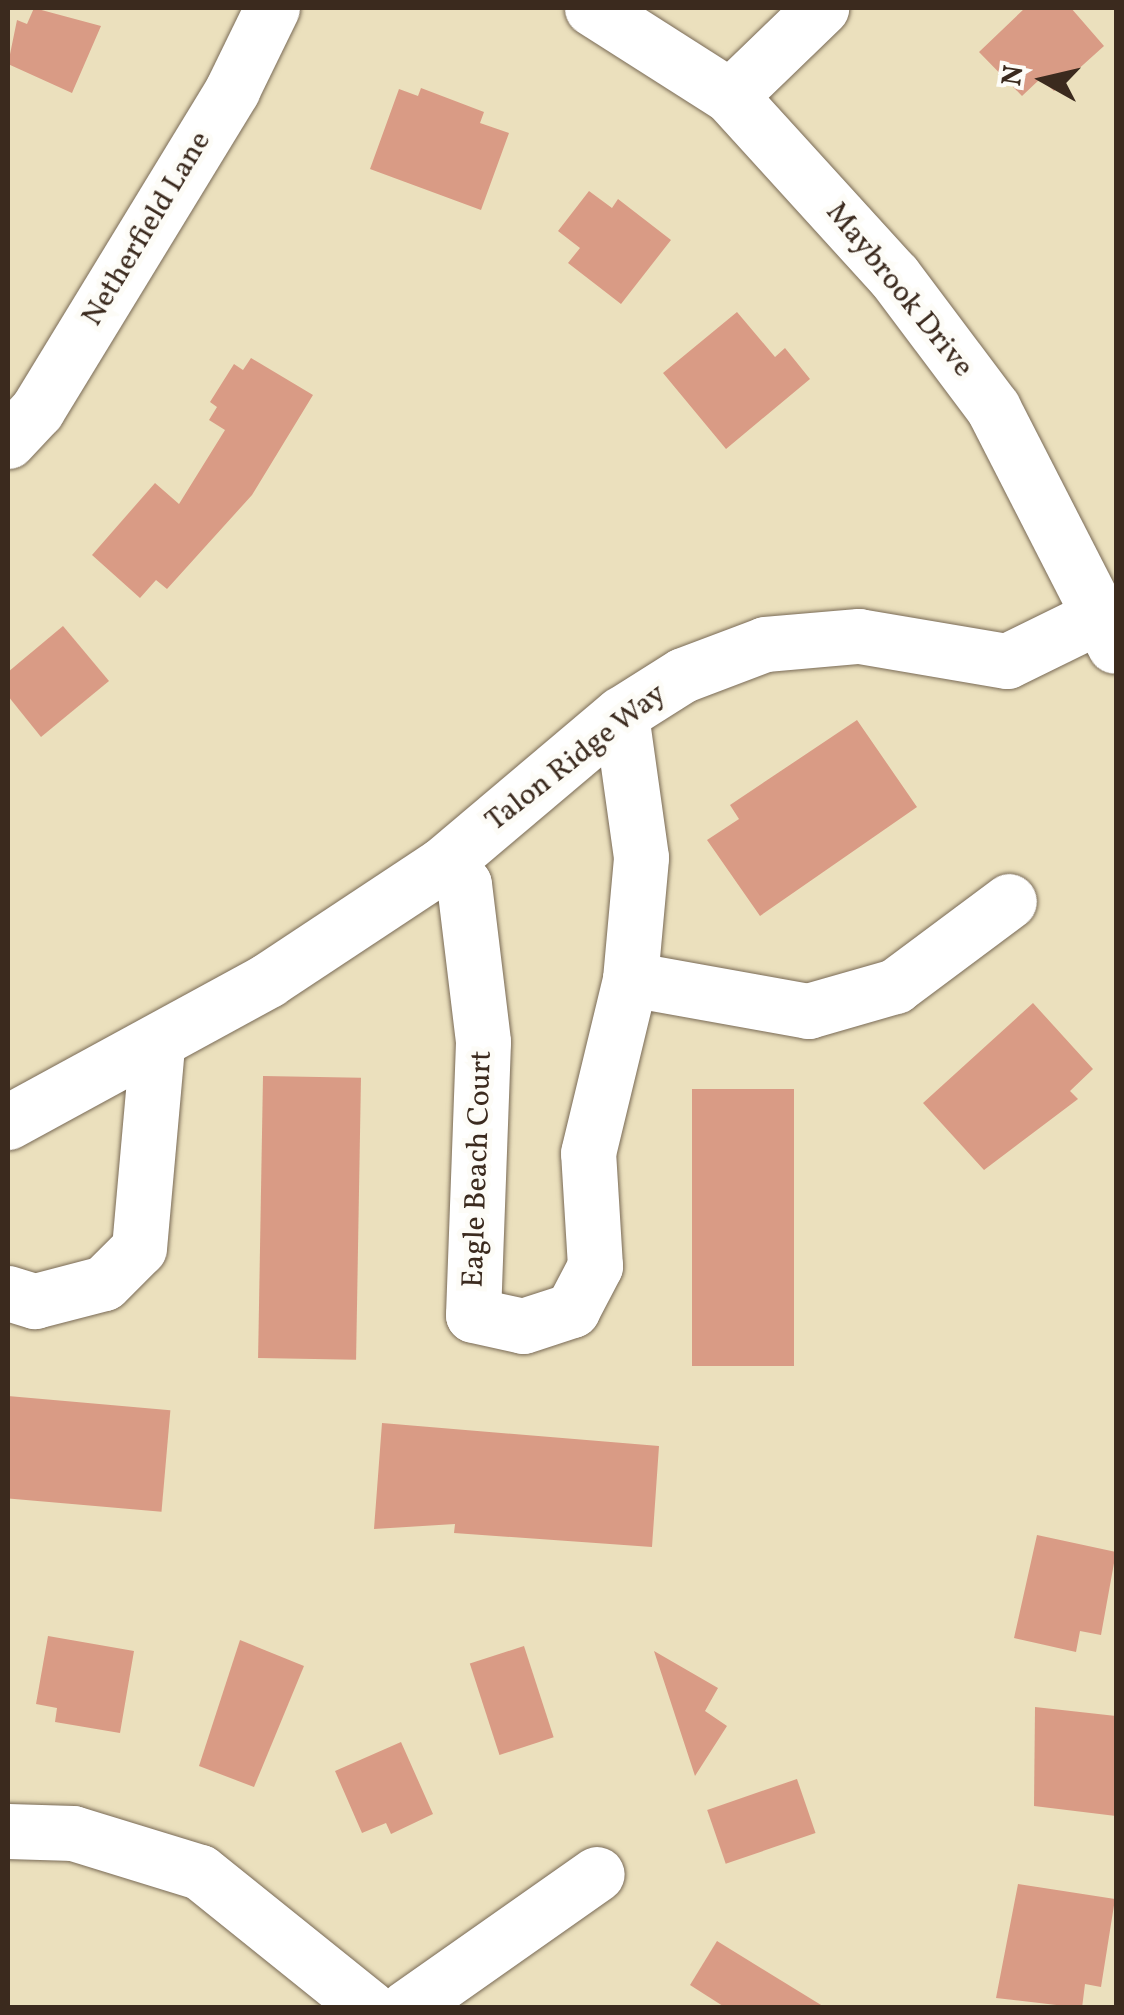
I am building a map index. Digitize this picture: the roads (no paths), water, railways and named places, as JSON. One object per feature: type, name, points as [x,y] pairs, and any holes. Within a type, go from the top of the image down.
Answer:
[{"type":"street","name":"Netherfield Lane","points":[[8,442],[37,410],[130,259],[272,8]]},
{"type":"street","name":"Maybrook Drive","points":[[592,8],[730,96],[894,276],[993,408],[1107,633]]},
{"type":"street","points":[[730,96],[821,8]]},
{"type":"street","name":"Talon Ridge Way","points":[[8,1122],[157,1045],[442,865],[621,714],[683,675],[765,644],[859,636],[1007,661],[1107,633]]},
{"type":"street","name":"Eagle Beach Court","points":[[442,865],[464,884],[484,1042],[473,1315],[524,1326],[572,1310],[595,1266],[588,1153],[630,978],[641,857],[621,714]]},
{"type":"street","points":[[630,978],[808,1011],[895,986],[1010,901]]},
{"type":"street","points":[[8,1292],[35,1301],[104,1282],[140,1248],[157,1045]]},
{"type":"street","points":[[8,1830],[73,1834],[200,1872],[368,2008]]},
{"type":"street","points":[[406,2008],[597,1874]]}]
